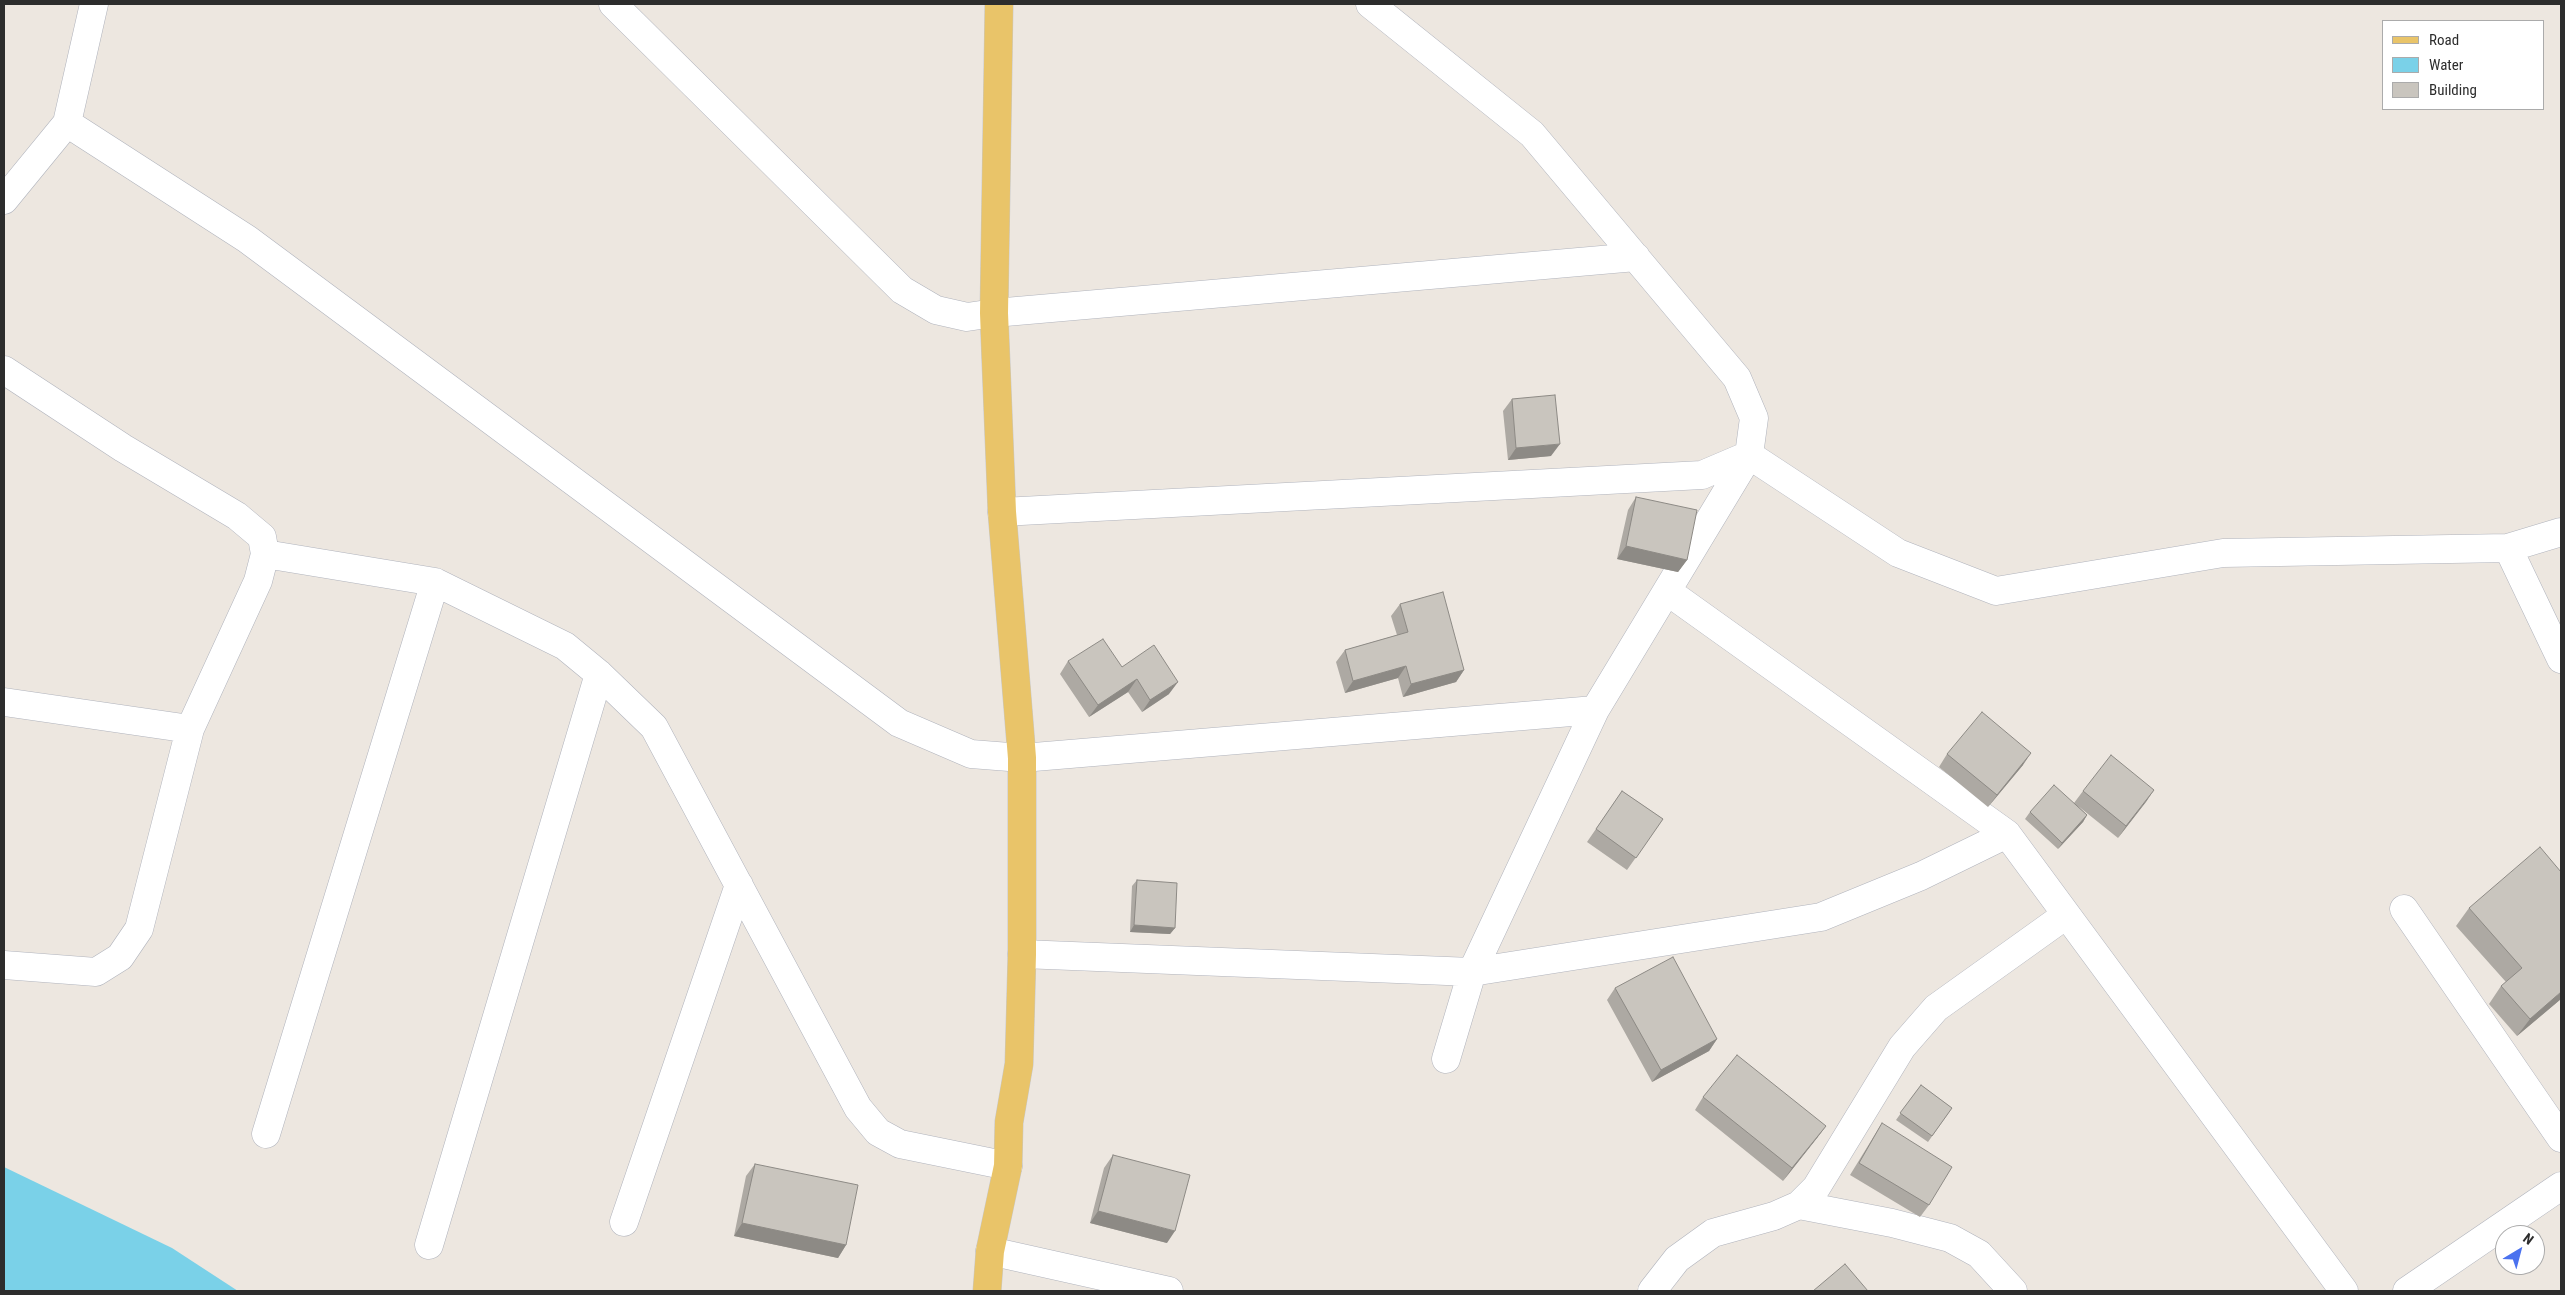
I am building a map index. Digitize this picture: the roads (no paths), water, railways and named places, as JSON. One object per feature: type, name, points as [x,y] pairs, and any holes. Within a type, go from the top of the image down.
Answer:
[{"type":"main road","points":[[987,1291],[990,1251],[1008,1166],[1009,1122],[1019,1064],[1022,954],[1022,758],[1002,512],[994,313],[998,4]]},
{"type":"street","points":[[4,200],[67,123],[94,4]]},
{"type":"street","points":[[613,4],[902,290],[936,310],[967,317],[994,313],[1636,257]]},
{"type":"street","points":[[1370,4],[1532,134],[1737,378],[1754,418],[1749,456],[1595,710],[1472,972],[1446,1059]]},
{"type":"street","points":[[67,123],[248,239],[899,723],[971,754],[1022,758],[1595,710]]},
{"type":"street","points":[[4,370],[123,448],[237,516],[264,546],[435,582],[565,646],[599,674],[654,727],[858,1108],[878,1132],[900,1144],[1008,1166]]},
{"type":"street","points":[[1002,512],[1702,475],[1749,456]]},
{"type":"street","points":[[1749,456],[1898,553],[1996,591],[2223,553],[2508,548],[2561,532]]},
{"type":"street","points":[[4,965],[96,972],[120,958],[139,929],[190,729],[258,581],[264,546]]},
{"type":"street","points":[[2508,548],[2561,658]]},
{"type":"street","points":[[266,1134],[435,582]]},
{"type":"street","points":[[1667,591],[2007,834],[2344,1291]]},
{"type":"street","points":[[429,1245],[599,674]]},
{"type":"street","points":[[4,702],[190,729]]},
{"type":"street","points":[[1022,954],[1472,972],[1821,917],[1921,876],[2007,834]]},
{"type":"street","points":[[624,1222],[739,885]]},
{"type":"street","points":[[2404,909],[2561,1138]]},
{"type":"street","points":[[1652,1291],[1677,1259],[1713,1233],[1774,1216],[1799,1204],[1816,1188],[1902,1047],[1936,1008],[2066,915]]},
{"type":"street","points":[[2408,1291],[2561,1186]]},
{"type":"street","points":[[1799,1204],[1892,1223],[1950,1238],[1979,1254],[2013,1291]]},
{"type":"street","points":[[990,1251],[1169,1291]]},
{"type":"water","points":[[4,1167],[172,1248],[238,1291],[4,1291]]}]
